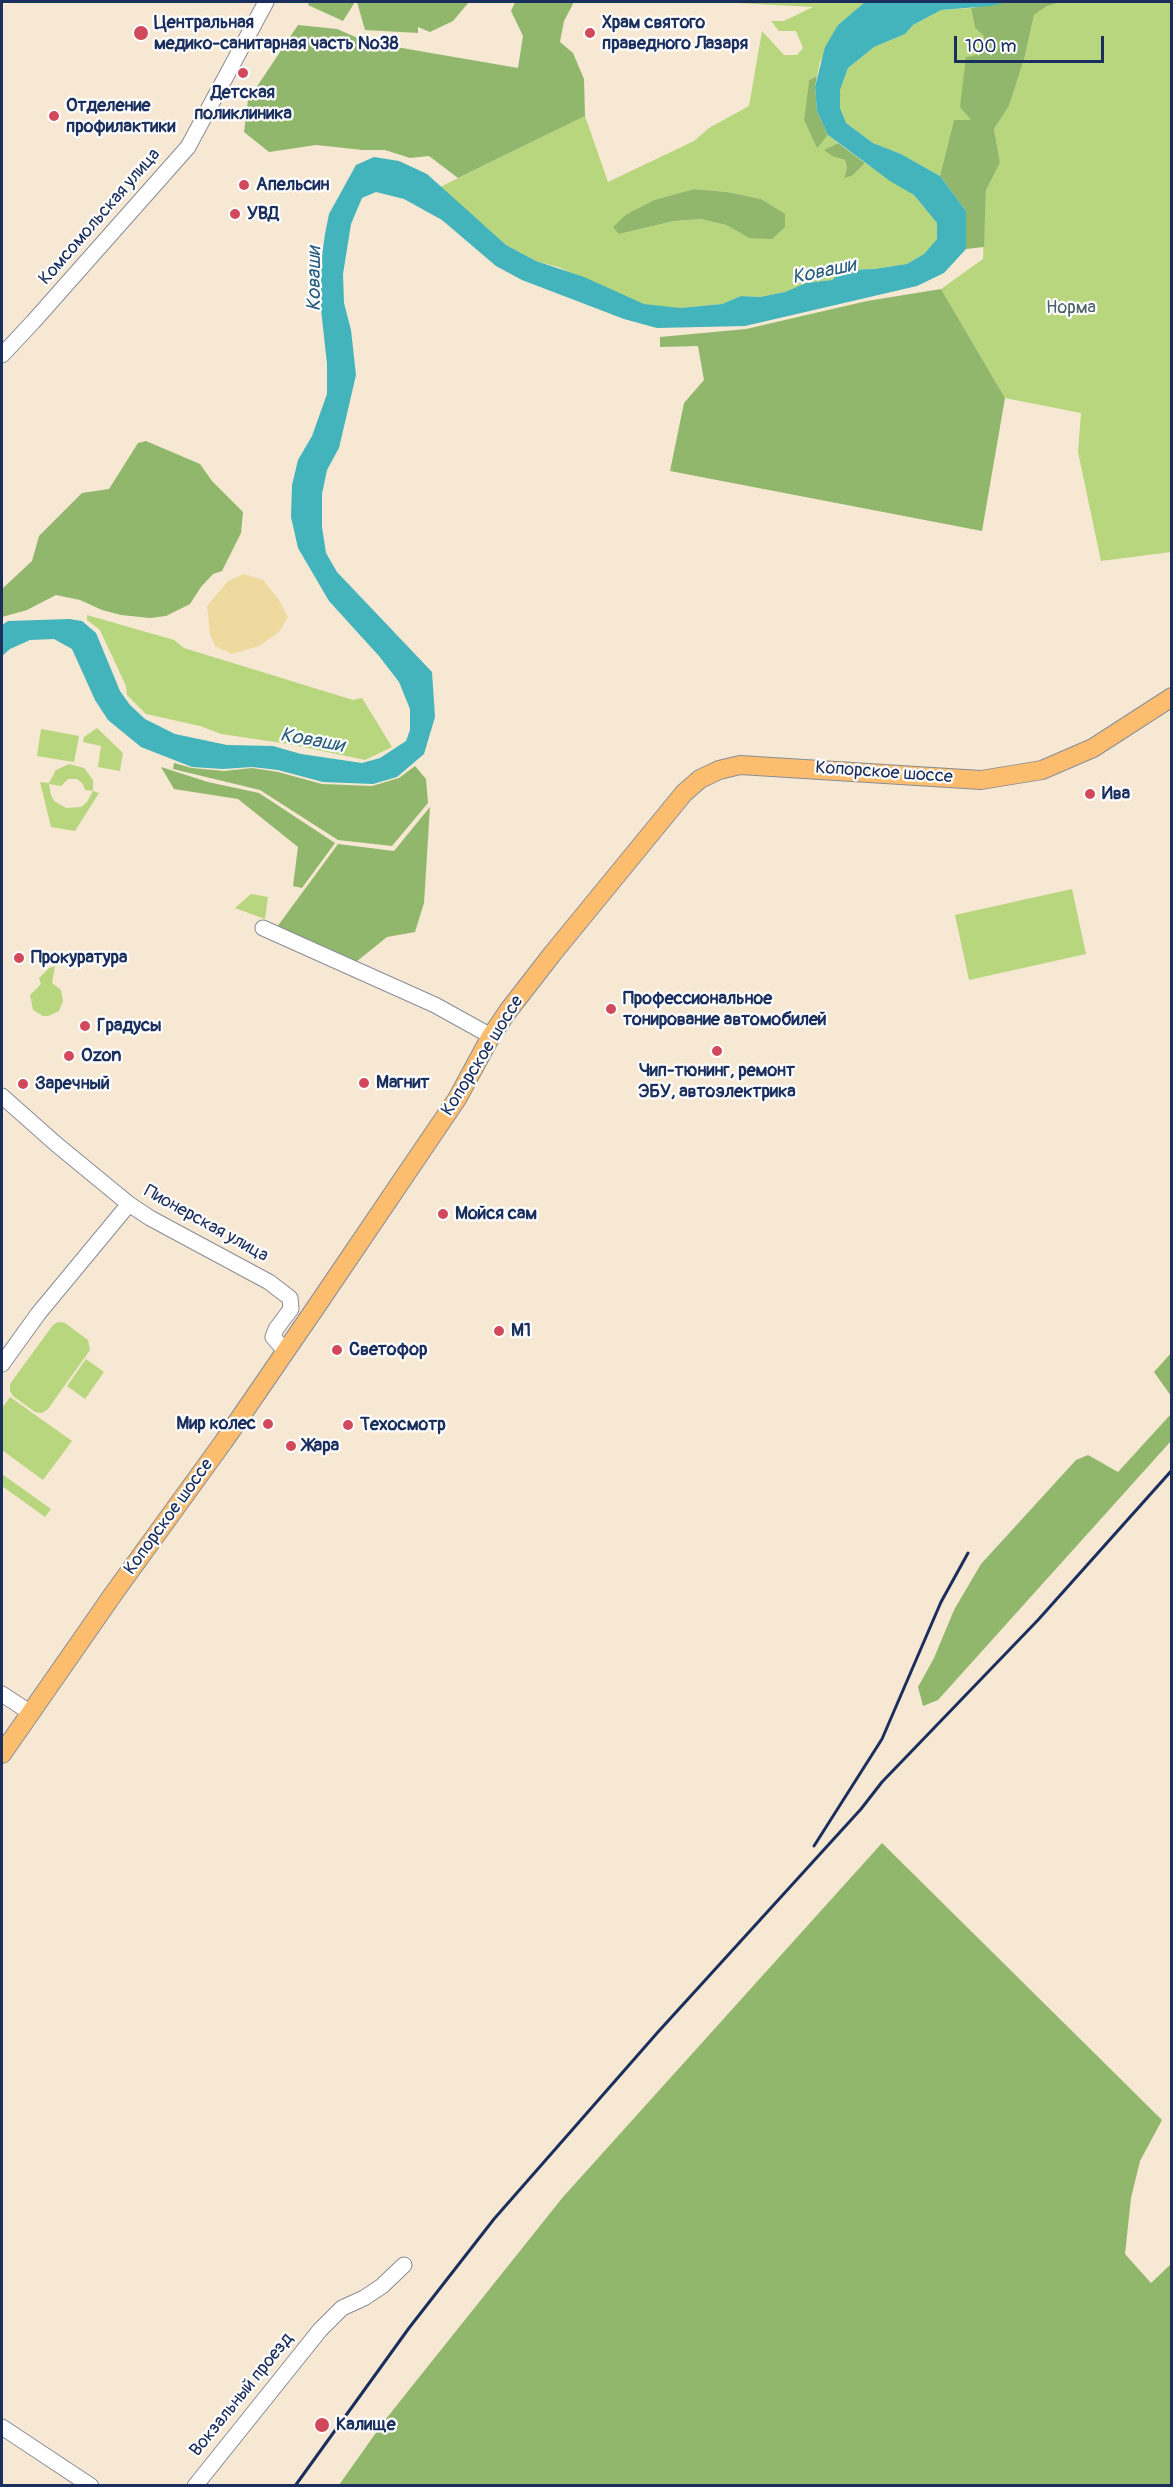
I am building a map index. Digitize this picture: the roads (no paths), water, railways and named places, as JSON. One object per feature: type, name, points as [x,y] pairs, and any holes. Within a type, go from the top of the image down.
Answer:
[{"type":"main road","name":"Копорское шоссе","points":[[2,1754],[224,1441],[457,1099],[491,1036],[553,952],[684,793],[700,779],[719,770],[740,765],[971,779],[1042,770],[1093,748],[1172,697]]},
{"type":"street","name":"Комсомольская улица","points":[[2,355],[188,147],[266,2]]},
{"type":"street","points":[[263,928],[435,1005],[491,1036]]},
{"type":"street","name":"Пионерская улица","points":[[2,1096],[129,1204],[150,1218],[269,1282],[290,1298],[291,1309],[276,1329],[273,1337],[285,1351]]},
{"type":"street","points":[[2,1364],[38,1314],[129,1204]]},
{"type":"street","points":[[2,1694],[31,1713]]},
{"type":"street","name":"Вокзальный проезд","points":[[195,2486],[320,2330],[342,2308],[364,2298],[404,2265]]},
{"type":"street","points":[[2,2427],[91,2486]]},
{"type":"water","points":[[865,2],[1008,2],[990,6],[941,10],[913,25],[905,34],[874,47],[848,68],[840,90],[840,108],[846,123],[873,143],[901,154],[940,176],[966,211],[966,249],[944,273],[917,286],[745,326],[657,328],[624,319],[522,280],[496,266],[442,220],[404,199],[376,192],[362,198],[351,224],[343,274],[344,303],[351,330],[356,375],[339,448],[327,470],[322,494],[322,527],[326,553],[337,572],[432,672],[435,717],[424,754],[397,777],[373,784],[323,782],[278,770],[252,767],[223,769],[192,767],[141,747],[108,720],[95,700],[72,649],[54,639],[30,640],[10,649],[2,656],[2,625],[8,621],[69,619],[82,621],[96,633],[120,691],[130,705],[145,719],[175,734],[227,745],[273,746],[301,754],[362,763],[380,758],[406,741],[410,730],[410,709],[399,682],[379,656],[329,601],[298,548],[291,517],[292,485],[298,460],[312,436],[327,394],[327,364],[321,309],[321,263],[325,234],[329,214],[356,165],[374,157],[399,161],[427,174],[506,245],[536,261],[584,277],[644,304],[680,308],[722,304],[741,296],[760,297],[785,292],[806,283],[832,280],[843,270],[874,269],[907,264],[924,254],[937,239],[937,223],[914,195],[890,181],[828,135],[817,111],[815,87],[825,47],[838,25]]},
{"type":"railway","points":[[295,2486],[409,2328],[494,2219],[658,2032],[861,1809],[882,1782],[1038,1620],[1172,1470]]},
{"type":"railway","points":[[814,1846],[882,1739],[941,1602],[968,1553]]},
{"type":"place","name":"Центральная медико-санитарная часть №38","points":[[141,33]]},
{"type":"place","name":"Храм святого праведного Лазаря","points":[[590,33]]},
{"type":"place","name":"Детская поликлиника","points":[[243,73]]},
{"type":"place","name":"Отделение профилактики","points":[[54,116]]},
{"type":"place","name":"Апельсин","points":[[244,185]]},
{"type":"place","name":"УВД","points":[[235,214]]},
{"type":"place","name":"Ива","points":[[1090,794]]},
{"type":"place","name":"Прокуратура","points":[[19,958]]},
{"type":"place","name":"Профессиональное тонирование автомобилей","points":[[611,1009]]},
{"type":"place","name":"Градусы","points":[[85,1026]]},
{"type":"place","name":"Чип-тюнинг, ремонт ЭБУ, автоэлектрика","points":[[717,1051]]},
{"type":"place","name":"Ozon","points":[[69,1056]]},
{"type":"place","name":"Магнит","points":[[364,1083]]},
{"type":"place","name":"Заречный","points":[[23,1084]]},
{"type":"place","name":"Мойся сам","points":[[443,1214]]},
{"type":"place","name":"М1","points":[[499,1331]]},
{"type":"place","name":"Светофор","points":[[337,1350]]},
{"type":"place","name":"Мир колес","points":[[268,1424]]},
{"type":"place","name":"Техосмотр","points":[[348,1425]]},
{"type":"place","name":"Жара","points":[[291,1446]]},
{"type":"place","name":"Калище","points":[[322,2425]]},
{"type":"water label","name":"Коваши","points":[[824,272]]},
{"type":"water label","name":"Коваши","points":[[315,279]]},
{"type":"water label","name":"Коваши","points":[[312,741]]},
{"type":"park label","name":"Норма","points":[[1071,308]]}]
